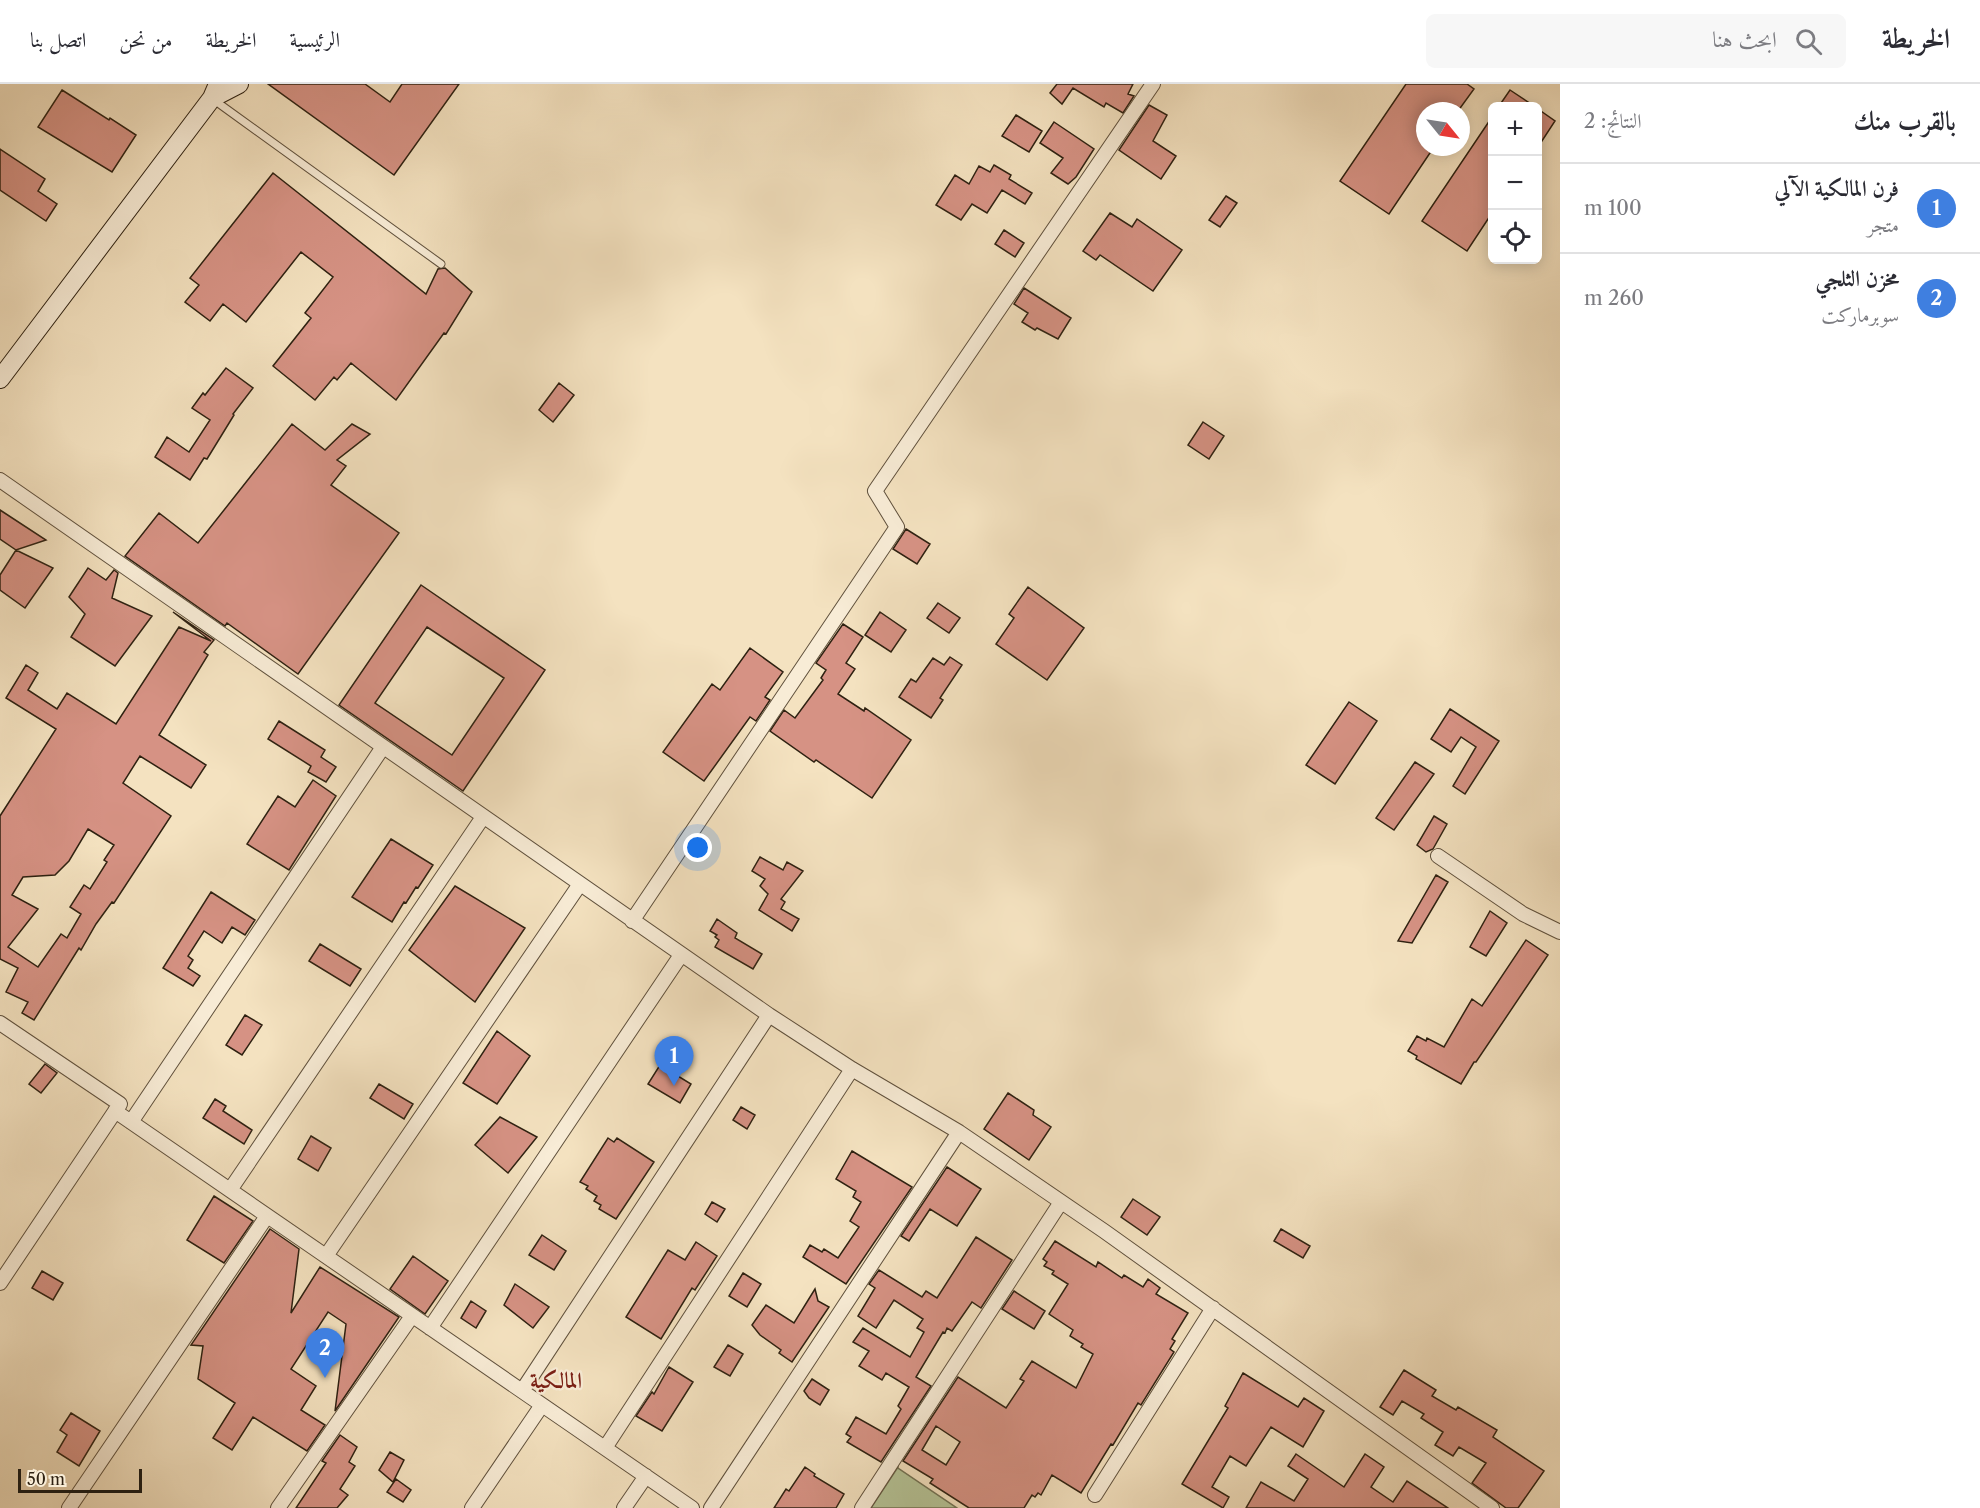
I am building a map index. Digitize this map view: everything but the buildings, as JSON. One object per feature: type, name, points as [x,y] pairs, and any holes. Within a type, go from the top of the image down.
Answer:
[{"type":"main road","points":[[0,379],[215,91],[239,84]]},
{"type":"street","points":[[632,921],[897,527],[875,491],[1153,84]]},
{"type":"street","points":[[0,480],[769,1015],[852,1069],[959,1132],[1061,1202],[1492,1508]]},
{"type":"street","points":[[131,1122],[382,747]]},
{"type":"street","points":[[230,1190],[483,817]]},
{"type":"street","points":[[1438,856],[1523,914],[1560,932]]},
{"type":"street","points":[[326,1256],[579,884]]},
{"type":"street","points":[[430,1328],[681,955]]},
{"type":"street","points":[[522,1391],[769,1015]]},
{"type":"street","points":[[0,1023],[120,1104],[0,1283]]},
{"type":"street","points":[[606,1448],[852,1069]]},
{"type":"street","points":[[115,1111],[692,1508]]},
{"type":"street","points":[[711,1508],[959,1132]]},
{"type":"street","points":[[862,1508],[1061,1202]]},
{"type":"street","points":[[69,1508],[267,1216]]},
{"type":"street","points":[[1095,1495],[1212,1308]]},
{"type":"street","points":[[278,1508],[412,1316]]},
{"type":"street","points":[[472,1508],[542,1405]]},
{"type":"street","points":[[624,1508],[646,1476]]},
{"type":"lane","points":[[215,91],[441,264]]},
{"type":"green space","points":[[898,1468],[957,1508],[871,1508]]},
{"type":"place","name":"فرن المالكية الآلي","points":[[674,1086]]},
{"type":"place","name":"مخزن الثلجي","points":[[325,1378]]},
{"type":"district","name":"المالكية","points":[[556,1380]]}]
